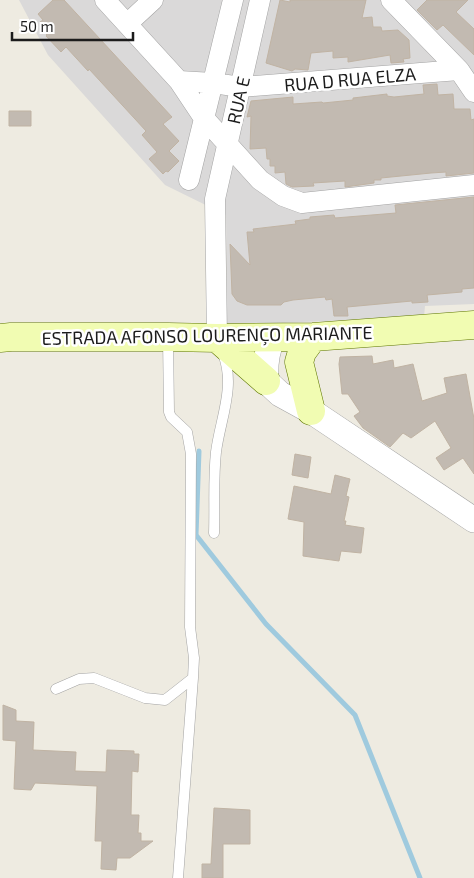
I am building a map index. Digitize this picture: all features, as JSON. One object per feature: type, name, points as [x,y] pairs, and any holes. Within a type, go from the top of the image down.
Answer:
[{"type":"main road","name":"ESTRADA AFONSO LOURENÇO MARIANTE","points":[[0,338],[313,337],[474,325]]},
{"type":"main road","points":[[311,411],[299,362],[302,352],[313,337]]},
{"type":"main road","points":[[217,338],[266,381]]},
{"type":"street","points":[[105,0],[179,81],[203,117],[227,146],[260,180],[283,196],[302,203],[474,185]]},
{"type":"street","points":[[126,24],[153,0]]},
{"type":"street","points":[[189,180],[233,0]]},
{"type":"street","name":"RUA E","points":[[217,338],[215,199],[260,0]]},
{"type":"street","points":[[391,0],[458,70],[474,92]]},
{"type":"street","name":"RUA D RUA ELZA","points":[[179,81],[241,87],[458,70]]},
{"type":"street","points":[[273,338],[265,362],[266,381],[280,394],[311,411],[474,520]]},
{"type":"street","points":[[273,338],[311,411]]},
{"type":"lane","points":[[168,336],[169,412],[171,417],[187,432],[191,454],[190,627],[194,658],[178,878]]},
{"type":"lane","points":[[214,533],[216,454],[228,386],[228,367],[217,338]]},
{"type":"lane","points":[[56,689],[79,679],[94,678],[145,698],[165,700],[193,678]]},
{"type":"shaded area","points":[[19,0],[474,0],[474,304],[425,306],[424,317],[227,325],[226,215],[165,185],[48,55]]},
{"type":"building","points":[[53,0],[64,0],[172,117],[163,124],[179,141],[169,151],[179,161],[168,172],[166,171],[163,174],[149,159],[157,152],[142,135],[146,131],[66,47],[61,52],[46,36],[42,30],[45,27],[40,22],[43,20],[38,14]]},
{"type":"building","points":[[280,0],[290,2],[290,0],[366,0],[362,18],[372,17],[373,27],[381,27],[382,31],[398,30],[409,40],[410,58],[403,59],[404,62],[391,63],[390,55],[348,62],[348,57],[333,58],[333,51],[311,53],[308,70],[295,69],[292,71],[266,63]]},
{"type":"building","points":[[427,0],[468,0],[456,12],[474,29],[474,55],[443,25],[437,30],[417,10]]},
{"type":"building","points":[[437,84],[438,95],[453,94],[454,109],[470,109],[471,120],[474,119],[474,173],[446,176],[446,172],[381,178],[381,180],[374,180],[374,183],[345,187],[345,181],[313,183],[314,186],[292,187],[286,184],[285,172],[275,173],[275,166],[270,166],[270,159],[267,159],[266,148],[250,149],[251,116],[247,117],[251,101],[293,97],[293,104],[353,100],[353,98],[387,94],[387,96],[394,97],[424,94],[423,85]]},
{"type":"building","points":[[9,111],[31,111],[31,126],[9,126]]},
{"type":"building","points":[[474,197],[474,288],[462,289],[462,292],[427,295],[428,302],[412,303],[412,301],[347,307],[348,316],[334,316],[332,299],[326,300],[325,297],[293,300],[284,302],[281,305],[247,305],[237,301],[232,294],[230,244],[250,265],[247,232],[254,232],[253,229],[296,224],[295,221],[310,219],[310,217],[334,215],[335,218],[396,213],[395,205]]},
{"type":"building","points":[[372,356],[373,364],[393,360],[394,368],[413,364],[422,401],[447,393],[444,378],[466,374],[474,419],[474,474],[463,458],[444,470],[436,458],[451,448],[435,421],[411,438],[403,433],[390,447],[363,428],[354,416],[360,412],[348,394],[342,394],[339,364],[340,357]]},
{"type":"building","points":[[295,454],[311,457],[308,478],[292,475]]},
{"type":"building","points":[[335,475],[350,479],[346,496],[349,497],[344,521],[346,521],[345,525],[364,528],[361,553],[341,551],[339,561],[303,556],[304,522],[288,519],[294,486],[331,494]]},
{"type":"building","points":[[3,705],[16,710],[16,721],[34,722],[33,750],[76,752],[75,771],[106,772],[107,750],[134,751],[134,754],[139,754],[138,772],[132,771],[131,815],[139,815],[138,833],[141,833],[141,841],[153,841],[130,858],[117,858],[116,870],[101,869],[102,841],[95,841],[97,786],[35,783],[31,790],[14,789],[16,741],[3,740]]},
{"type":"building","points":[[214,808],[250,810],[250,844],[223,844],[223,878],[202,878],[202,864],[211,864]]},
{"type":"waterway","points":[[199,451],[196,535],[266,624],[355,715],[420,878]]}]
